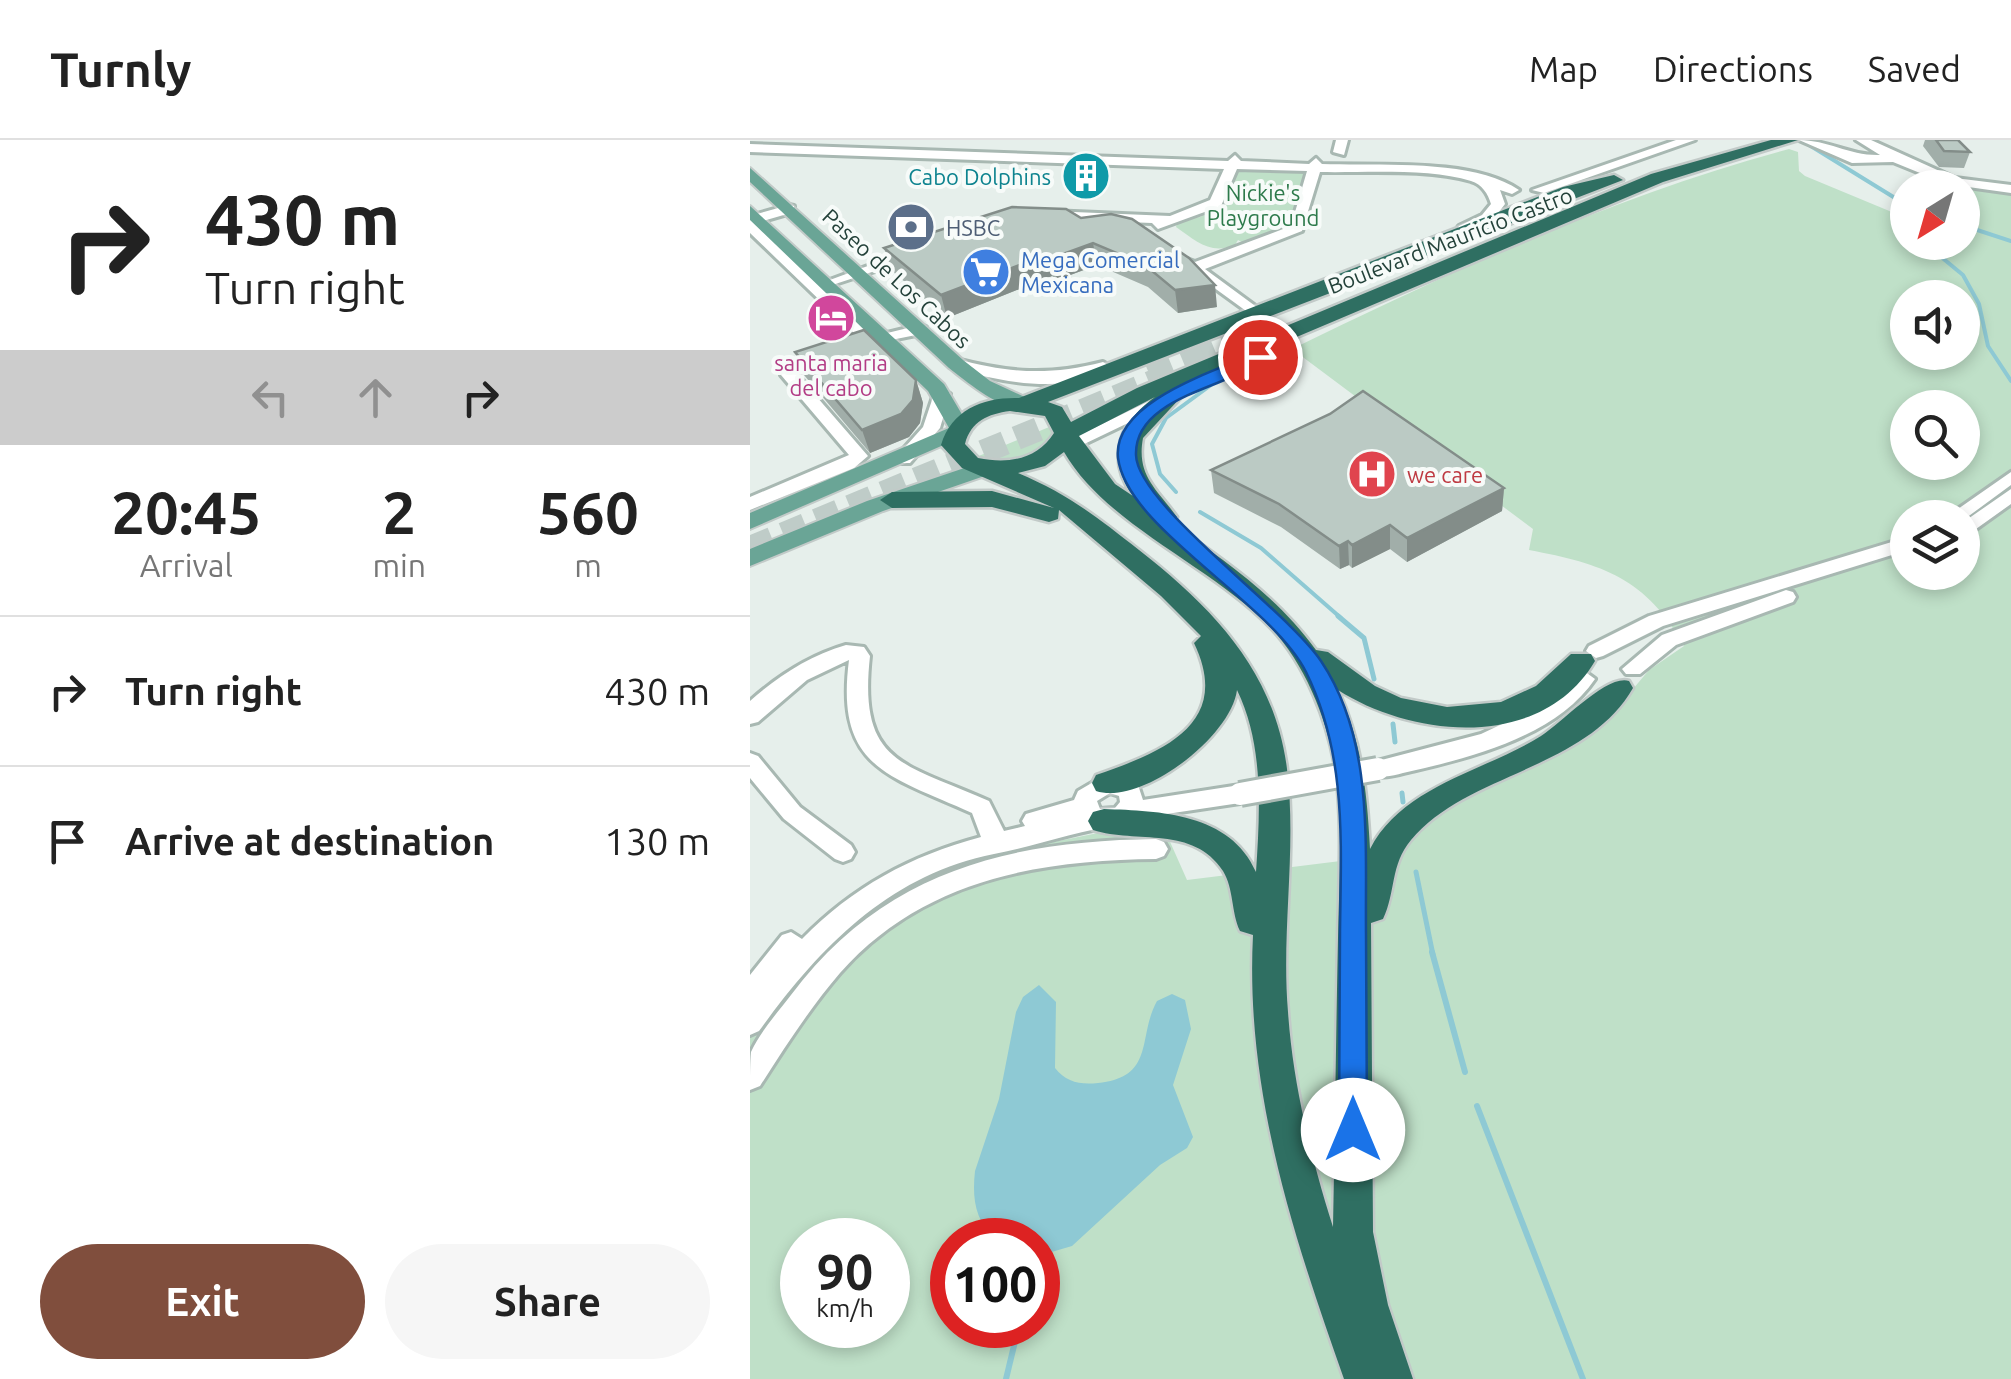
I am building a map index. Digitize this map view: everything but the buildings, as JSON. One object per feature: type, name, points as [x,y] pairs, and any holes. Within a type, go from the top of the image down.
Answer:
[{"type":"highway","name":"Boulevard Mauricio Castro","points":[[1159,394],[1401,296],[1697,144],[1746,140]]},
{"type":"highway","name":"Boulevard Mauricio Castro","points":[[1261,323],[1604,192],[1790,140]]},
{"type":"highway","name":"Boulevard Mauricio Castro","points":[[957,430],[986,410],[1024,404],[1569,191],[1604,192]]},
{"type":"highway","points":[[1402,254],[1461,236]]},
{"type":"highway","points":[[1122,366],[1122,385],[1159,394]]},
{"type":"highway","points":[[988,468],[1040,459],[1069,438],[1159,394]]},
{"type":"highway","points":[[1159,394],[1128,441],[1129,468],[1151,504],[1209,562]]},
{"type":"highway","points":[[1024,404],[1054,412],[1106,489],[1250,592],[1336,676],[1366,696],[1398,710],[1448,718],[1477,717],[1533,701],[1603,673]]},
{"type":"highway","points":[[957,430],[953,445],[958,455],[1053,496],[1166,583],[1206,620],[1228,647],[1264,725],[1273,795],[1267,965],[1275,1063],[1312,1228],[1366,1379]]},
{"type":"highway","points":[[884,503],[949,496],[1006,501],[1100,530]]},
{"type":"highway","points":[[1115,785],[1188,746],[1206,727],[1221,700],[1222,670],[1216,654],[1166,583]]},
{"type":"highway","points":[[1289,632],[1328,694],[1352,773],[1353,1232],[1367,1305],[1395,1379]]},
{"type":"highway","points":[[1395,1379],[1376,1276],[1370,1204],[1370,904],[1378,864],[1391,841],[1417,814],[1550,745],[1603,673]]},
{"type":"highway","points":[[1103,814],[1194,832],[1224,849],[1246,874],[1251,893],[1258,1050],[1281,1178],[1315,1286],[1358,1379]]},
{"type":"main road","name":"Paseo de Los Cabos","points":[[750,173],[956,364],[983,385],[1024,404]]},
{"type":"main road","name":"Paseo de Los Cabos","points":[[751,216],[942,394],[957,430]]},
{"type":"main road","points":[[750,522],[904,459],[957,430]]},
{"type":"main road","points":[[750,558],[884,503],[988,468]]},
{"type":"main road","points":[[854,480],[880,490],[884,503]]},
{"type":"street","points":[[781,140],[1078,156]]},
{"type":"street","points":[[1805,140],[1857,160],[1894,158]]},
{"type":"street","points":[[1862,140],[1950,184],[2011,190]]},
{"type":"street","points":[[750,148],[1465,168],[1518,187],[1527,197],[1697,144]]},
{"type":"street","points":[[1140,231],[1219,201],[1234,162]]},
{"type":"street","points":[[1315,165],[1479,178],[1518,187]]},
{"type":"street","points":[[1194,268],[1297,228],[1315,165]]},
{"type":"street","points":[[956,364],[1022,381],[1058,380],[1261,323],[1402,254],[1487,218],[1498,204],[1495,193],[1479,178]]},
{"type":"street","points":[[784,204],[751,216],[864,336]]},
{"type":"street","points":[[1034,218],[1171,220]]},
{"type":"street","points":[[1096,220],[1140,231],[1162,246]]},
{"type":"street","points":[[823,281],[929,246]]},
{"type":"street","points":[[1178,257],[1261,323]]},
{"type":"street","points":[[750,504],[859,456],[789,376],[790,370],[920,330]]},
{"type":"street","points":[[904,459],[931,428],[942,394]]},
{"type":"street","points":[[1979,500],[2011,477]]},
{"type":"street","points":[[1980,519],[2011,494]]},
{"type":"street","points":[[1603,673],[1744,603],[1890,550]]},
{"type":"street","points":[[750,1023],[761,983],[830,926],[883,886],[993,838],[1103,814],[1240,794],[1468,748],[1509,744],[1549,730],[1584,710],[1603,673],[1656,621],[1744,603],[1890,565]]},
{"type":"street","points":[[750,716],[764,699],[798,676],[852,650],[860,656],[856,717],[879,756],[918,783],[981,808],[993,838]]},
{"type":"street","points":[[750,762],[792,813],[843,852]]},
{"type":"street","points":[[1103,814],[1090,791],[1115,785],[1147,797],[1177,802]]},
{"type":"street","points":[[1103,814],[1133,797],[1115,785]]},
{"type":"street","points":[[750,1077],[814,985],[846,948],[886,915],[928,867],[1156,849]]},
{"type":"green space","points":[[1789,149],[1798,152],[1799,171],[1805,176],[1890,211],[1890,260],[1980,260],[1980,191],[2011,193],[2011,1379],[750,1379],[750,1035],[821,942],[934,866],[1098,833],[1167,835],[1187,880],[1389,855],[1441,808],[1622,702],[1649,670],[1684,646],[1654,604],[1638,589],[1579,561],[1529,550],[1533,529],[1292,349],[1536,237],[1661,189]]},
{"type":"green space","name":"Nickie's Playground","points":[[1237,169],[1307,172],[1290,230],[1249,246],[1238,240],[1235,245],[1218,248],[1204,245],[1176,227],[1178,220],[1200,217],[1224,205]]},
{"type":"green space","points":[[1054,425],[1045,447],[1035,453],[1011,459],[974,458]]},
{"type":"water","points":[[1039,985],[1056,1002],[1055,1068],[1074,1082],[1098,1083],[1129,1073],[1142,1053],[1157,1001],[1172,994],[1185,1000],[1191,1029],[1173,1085],[1193,1137],[1187,1148],[1160,1165],[1072,1246],[1060,1250],[1060,1218],[980,1218],[976,1208],[975,1171],[999,1099],[1016,1012],[1023,997]]},
{"type":"waterway","points":[[1801,140],[1890,195]]},
{"type":"waterway","points":[[1980,231],[2011,241]]},
{"type":"waterway","points":[[1945,260],[1963,275],[1979,304],[1988,346],[2011,381]]},
{"type":"waterway","points":[[1176,492],[1160,474],[1152,444],[1166,418],[1211,385]]},
{"type":"waterway","points":[[1200,512],[1261,548],[1341,618]]},
{"type":"waterway","points":[[1338,616],[1364,638],[1374,679]]},
{"type":"waterway","points":[[1393,724],[1395,742]]},
{"type":"waterway","points":[[1402,793],[1403,802]]},
{"type":"waterway","points":[[1416,872],[1433,955]]},
{"type":"waterway","points":[[1432,952],[1465,1072]]},
{"type":"waterway","points":[[1477,1106],[1583,1379]]},
{"type":"waterway","points":[[1006,1379],[1013,1348]]},
{"type":"tunnel","points":[[1195,352],[1261,325]]},
{"type":"tunnel","points":[[1148,371],[1201,349]]},
{"type":"tunnel","points":[[750,548],[1172,374]]},
{"type":"place","name":"Cabo Dolphins","points":[[1086,176]]},
{"type":"place","name":"HSBC","points":[[911,227]]},
{"type":"place","name":"Mega Comercial Mexicana","points":[[986,272]]},
{"type":"place","name":"santa maria del cabo","points":[[831,318]]},
{"type":"place","name":"we care","points":[[1372,474]]},
{"type":"route","points":[[1260,357],[1160,402],[1136,426],[1126,455],[1134,480],[1158,512],[1185,534],[1209,562],[1250,592],[1289,632],[1314,667],[1340,727],[1352,773],[1353,800],[1353,1130]]}]
